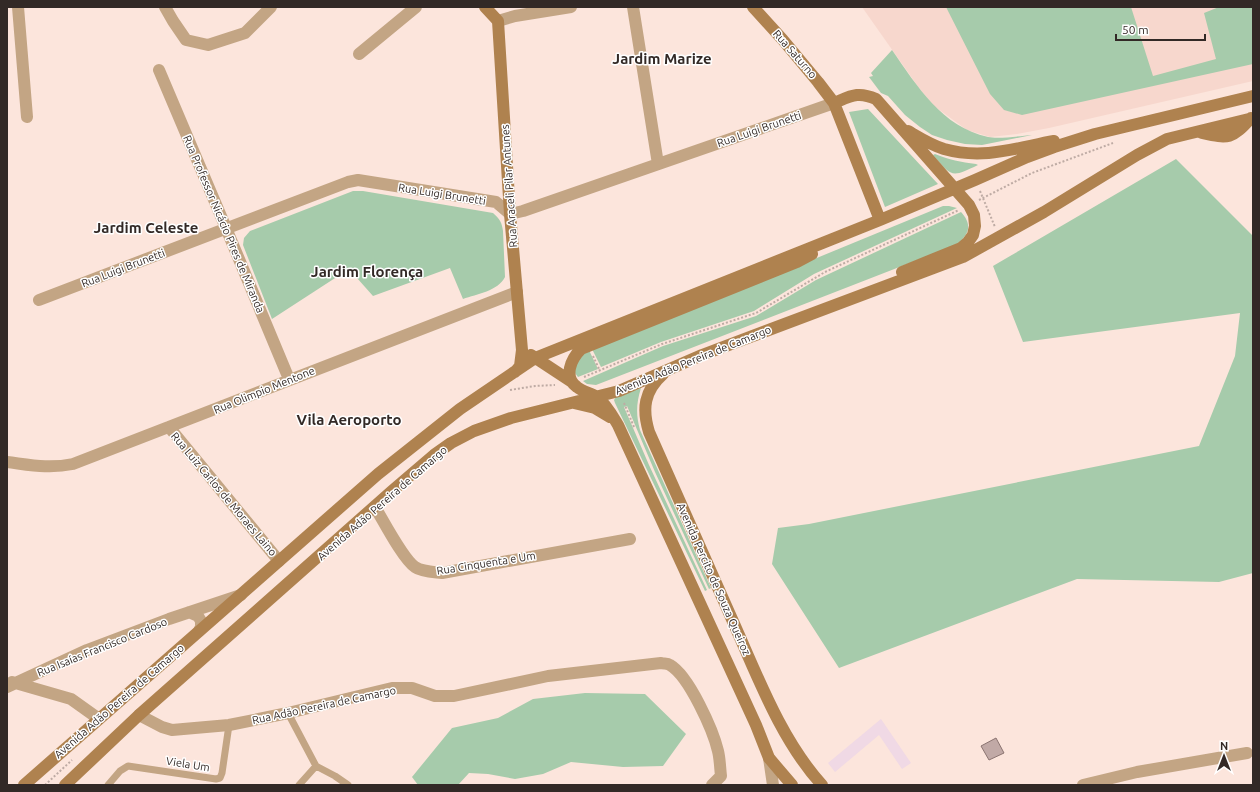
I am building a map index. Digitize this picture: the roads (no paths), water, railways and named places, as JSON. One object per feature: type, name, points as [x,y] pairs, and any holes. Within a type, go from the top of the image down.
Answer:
[{"type":"main road","points":[[485,7],[498,21]]},
{"type":"main road","name":"Rua Saturno","points":[[753,7],[783,40],[834,103],[880,220]]},
{"type":"main road","name":"Rua Araceli Pilar Antunes","points":[[498,21],[510,214],[522,350],[520,366],[514,373]]},
{"type":"main road","points":[[822,310],[857,291],[961,248],[973,235],[975,226],[974,215],[969,206],[876,99],[867,95],[859,94],[846,103],[843,110],[842,123]]},
{"type":"main road","name":"Rua Luigi Brunetti","points":[[834,103],[859,94]]},
{"type":"main road","points":[[901,128],[944,149],[981,154],[1008,151],[1030,145],[1095,134],[1253,96]]},
{"type":"main road","name":"Avenida Adão Pereira de Camargo","points":[[65,785],[139,715],[434,455],[451,443],[474,431],[511,418],[619,391],[670,368],[963,258],[1044,212],[1137,155],[1166,140],[1252,118]]},
{"type":"main road","name":"Avenida Adão Pereira de Camargo","points":[[24,785],[378,474],[460,409],[535,358],[880,220],[1027,157],[1095,134]]},
{"type":"main road","points":[[926,200],[949,198],[969,206]]},
{"type":"main road","points":[[572,382],[570,367],[574,356],[581,349],[797,262],[852,231]]},
{"type":"main road","points":[[522,350],[572,382],[578,388],[596,396]]},
{"type":"main road","name":"Avenida Percito de Souza Queiroz","points":[[670,368],[655,381],[648,393],[645,408],[645,420],[649,432],[781,726],[799,756],[822,785]]},
{"type":"main road","name":"Avenida Percito de Souza Queiroz","points":[[596,396],[616,421],[756,725],[769,758],[792,785]]},
{"type":"main road","points":[[569,403],[595,408],[616,421]]},
{"type":"street","points":[[18,7],[27,117]]},
{"type":"street","points":[[165,7],[186,40],[208,45],[245,33],[271,7]]},
{"type":"street","points":[[359,54],[416,7]]},
{"type":"street","points":[[498,21],[514,16],[571,7]]},
{"type":"street","points":[[633,7],[658,164]]},
{"type":"street","name":"Rua Professor Nicácio Pires de Miranda","points":[[159,70],[289,379]]},
{"type":"street","name":"Rua Luigi Brunetti","points":[[39,300],[348,182],[358,180],[496,202],[510,214],[523,211],[834,103]]},
{"type":"street","name":"Rua Olimpio Mentone","points":[[7,462],[43,467],[58,467],[73,464],[516,292]]},
{"type":"street","name":"Rua Luiz Carlos de Moraes Laino","points":[[169,427],[279,561]]},
{"type":"street","name":"Rua Cinquenta e Um","points":[[375,507],[405,557],[415,567],[428,572],[442,573],[630,539]]},
{"type":"street","name":"Rua Isaías Francisco Cardoso","points":[[10,684],[87,650],[242,594]]},
{"type":"street","points":[[189,612],[198,616],[201,621],[199,631]]},
{"type":"street","name":"Rua Adão Pereira de Camargo","points":[[139,715],[162,727],[172,730],[229,725],[288,713],[392,688],[412,688],[435,696],[454,696],[548,676],[661,663],[669,664],[687,682],[708,722],[718,752],[720,776],[712,785]]},
{"type":"street","points":[[10,684],[71,699],[99,718]]},
{"type":"street","points":[[1083,785],[1137,772],[1247,753]]},
{"type":"street","points":[[769,758],[773,785]]},
{"type":"lane","points":[[288,713],[316,766],[348,785]]},
{"type":"lane","name":"Viela Um","points":[[108,785],[120,771],[128,766],[216,779],[220,778],[229,725]]},
{"type":"lane","points":[[299,785],[316,766]]},
{"type":"district","name":"Jardim Marize","points":[[662,59]]},
{"type":"district","name":"Jardim Celeste","points":[[146,228]]},
{"type":"district","name":"Jardim Florença","points":[[367,272]]},
{"type":"district","name":"Vila Aeroporto","points":[[349,420]]}]
